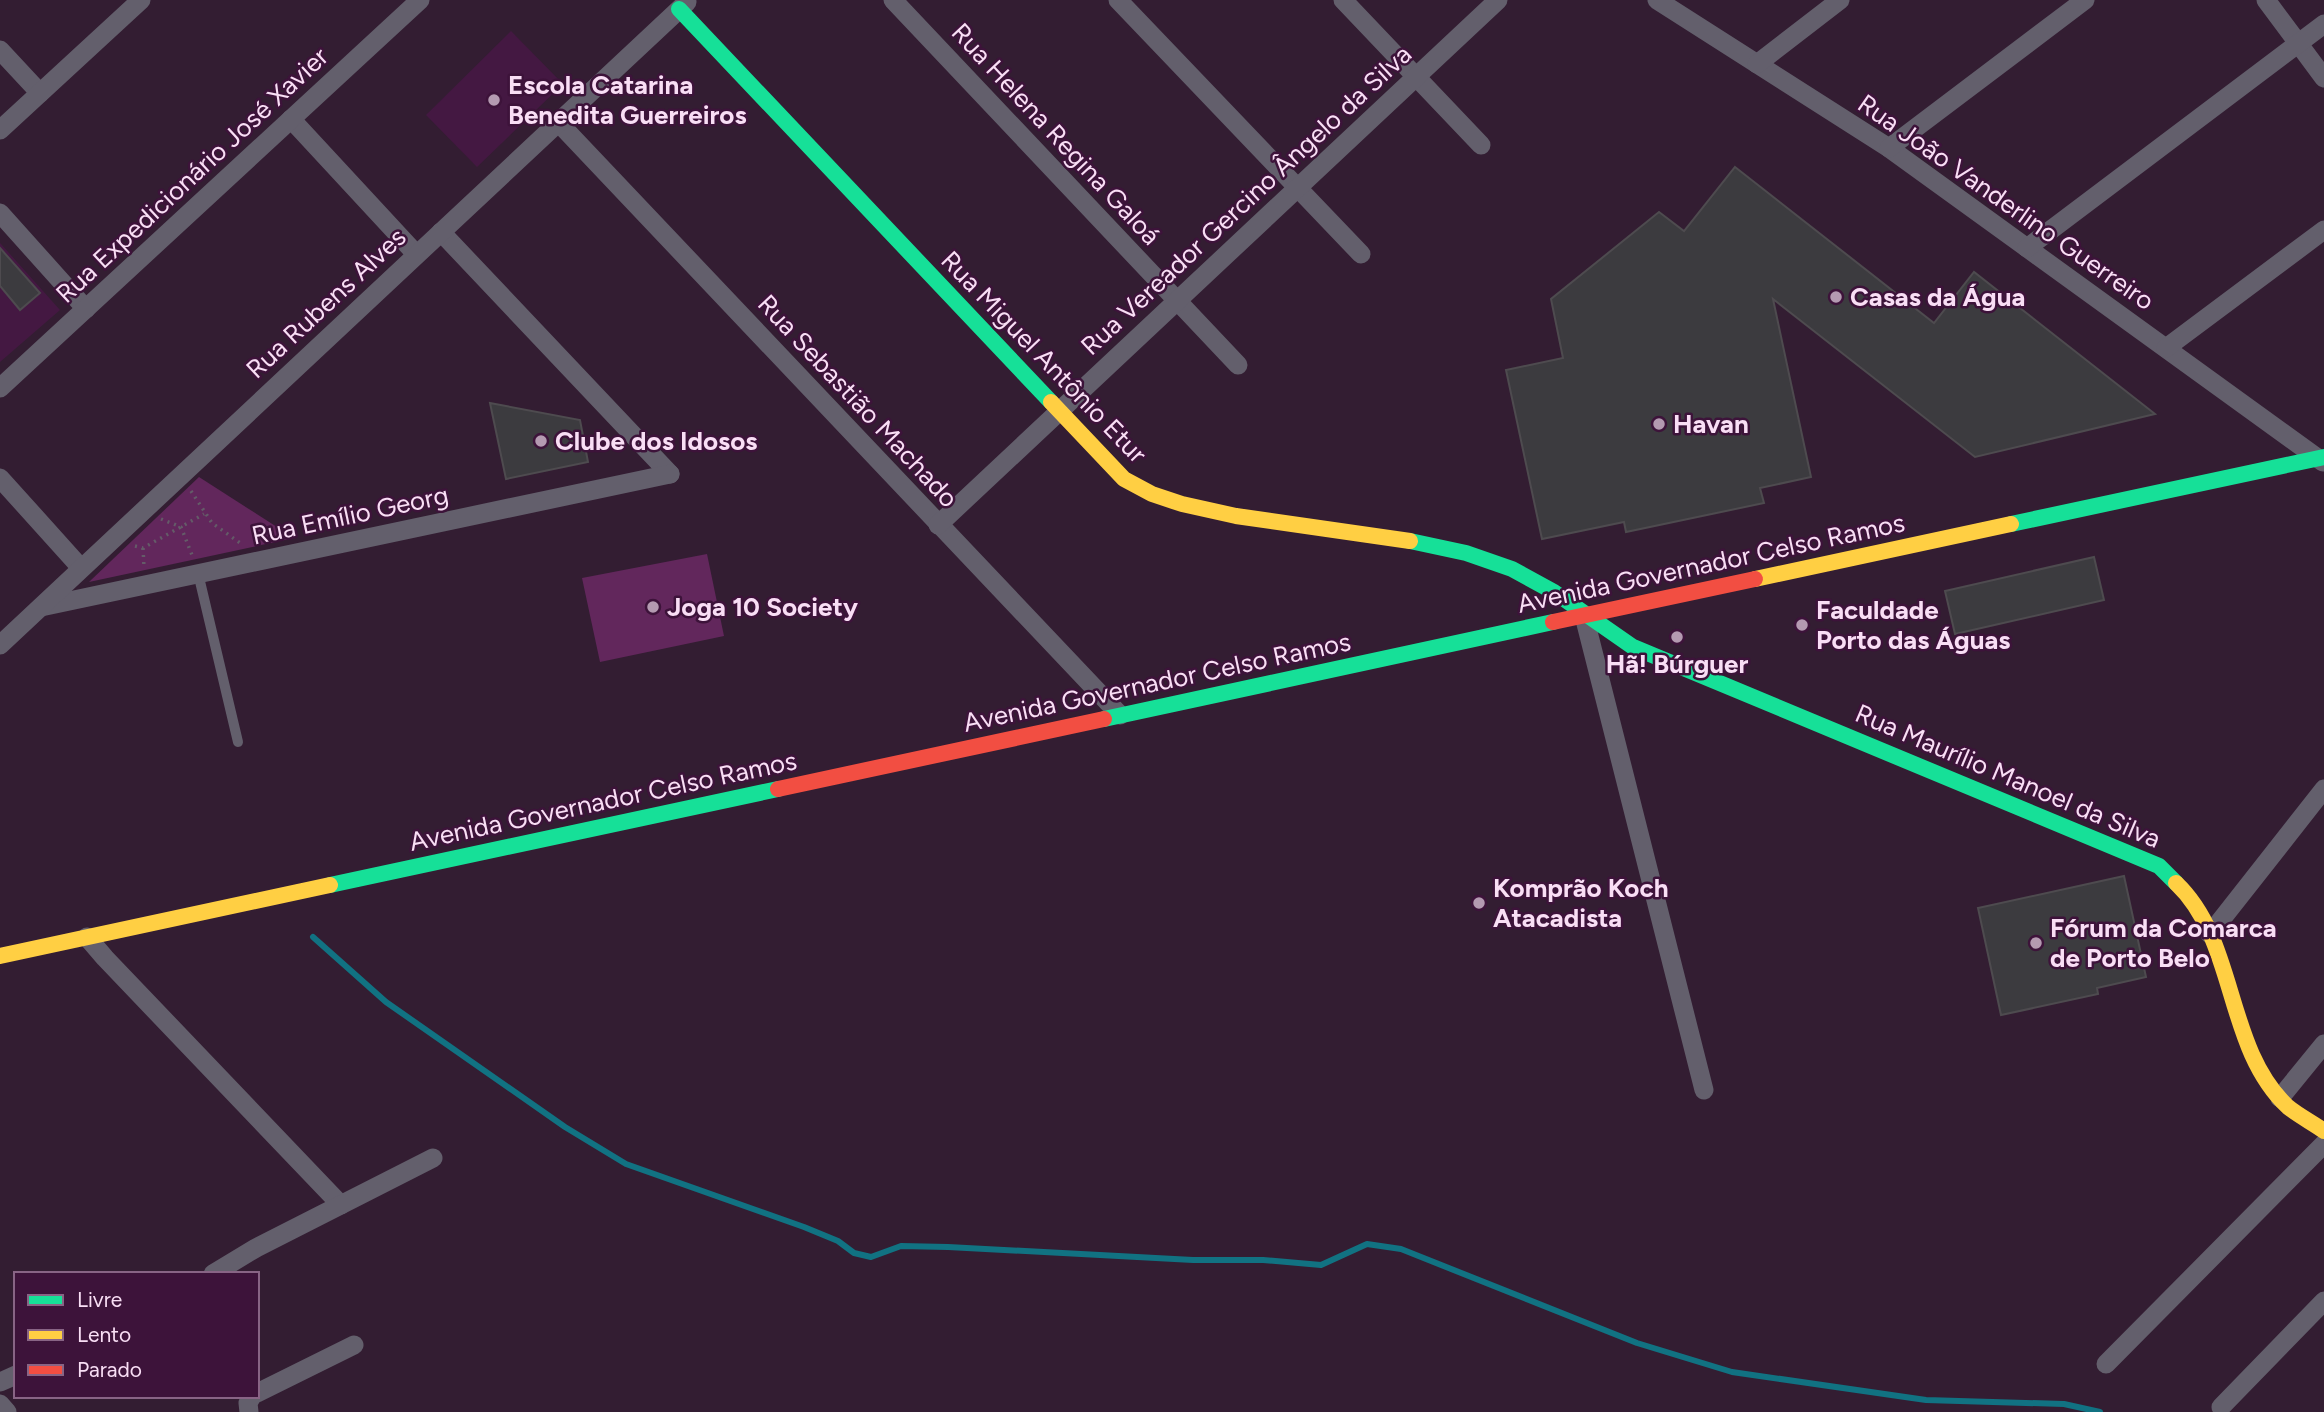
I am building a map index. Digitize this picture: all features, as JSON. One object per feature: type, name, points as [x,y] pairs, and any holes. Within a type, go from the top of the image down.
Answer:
[{"type":"main road","name":"Rua Miguel Antônio Etur","points":[[684,4],[1058,412],[1124,479],[1158,497],[1259,520],[1396,538],[1467,553],[1532,579],[1584,616]]},
{"type":"main road","name":"Avenida Governador Celso Ramos","points":[[0,956],[2322,457]]},
{"type":"main road","name":"Rua Maurílio Manoel da Silva","points":[[1584,616],[1633,646],[2146,859],[2172,875],[2186,891],[2210,934],[2241,1030],[2253,1058],[2280,1098],[2296,1114],[2324,1131]]},
{"type":"street","points":[[0,130],[141,0]]},
{"type":"street","name":"Rua Expedicionário José Xavier","points":[[0,388],[420,0]]},
{"type":"street","name":"Rua Helena Regina Galoá","points":[[893,0],[1238,365]]},
{"type":"street","points":[[1118,0],[1361,254]]},
{"type":"street","points":[[1343,0],[1481,145]]},
{"type":"street","name":"Rua Vereador Gercino Ângelo da Silva","points":[[938,525],[1498,0]]},
{"type":"street","name":"Rua João Vanderlino Guerreiro","points":[[1657,0],[1889,148],[2322,457]]},
{"type":"street","points":[[1757,64],[1840,0]]},
{"type":"street","points":[[1889,148],[2085,0]]},
{"type":"street","points":[[2266,0],[2324,78]]},
{"type":"street","name":"Rua Rubens Alves","points":[[0,645],[684,4]]},
{"type":"street","points":[[2028,248],[2324,24]]},
{"type":"street","points":[[0,50],[40,93]]},
{"type":"street","points":[[291,119],[416,254]]},
{"type":"street","name":"Rua Sebastião Machado","points":[[558,122],[1120,715]]},
{"type":"street","points":[[0,213],[86,309]]},
{"type":"street","points":[[2166,348],[2324,230]]},
{"type":"street","name":"Rua Emílio Georg","points":[[40,607],[670,474],[441,232]]},
{"type":"street","points":[[0,478],[81,568]]},
{"type":"street","points":[[1584,616],[1704,1090]]},
{"type":"street","points":[[2210,934],[2324,789]]},
{"type":"street","points":[[87,937],[341,1205]]},
{"type":"street","points":[[2280,1098],[2324,1044]]},
{"type":"street","points":[[2106,1364],[2324,1144]]},
{"type":"street","points":[[217,1272],[256,1248],[433,1158]]},
{"type":"street","points":[[2221,1407],[2324,1301]]},
{"type":"street","points":[[259,1392],[354,1345]]},
{"type":"street","points":[[0,1404],[7,1412]]},
{"type":"lane","points":[[198,573],[238,742]]},
{"type":"path","points":[[182,474],[204,514],[212,523],[263,560]]},
{"type":"path","points":[[143,511],[181,527],[198,573]]},
{"type":"path","points":[[143,548],[204,514]]},
{"type":"shaded area","name":"Escola Catarina Benedita Guerreiros","points":[[511,31],[563,84],[477,167],[426,115]]},
{"type":"shaded area","points":[[0,243],[60,310],[0,362]]},
{"type":"shaded area","points":[[199,477],[294,538],[89,582]]},
{"type":"shaded area","name":"Joga 10 Society","points":[[707,554],[724,636],[600,662],[582,578]]},
{"type":"building","points":[[1735,167],[1934,323],[1974,272],[2155,414],[1975,457],[1773,299],[1811,477],[1760,488],[1764,503],[1626,532],[1624,522],[1542,539],[1506,370],[1563,358],[1551,299],[1659,212],[1684,231]]},
{"type":"building","points":[[0,248],[40,293],[20,310],[0,286]]},
{"type":"building","name":"Clube dos Idosos","points":[[490,403],[580,420],[588,462],[506,479]]},
{"type":"building","points":[[2094,557],[2104,600],[1955,634],[1945,591]]},
{"type":"building","name":"Fórum da Comarca de Porto Belo","points":[[2124,876],[2146,977],[2097,988],[2098,994],[2001,1015],[1978,908]]},
{"type":"waterway","points":[[313,937],[386,1002],[565,1127],[626,1164],[804,1227],[838,1241],[854,1253],[871,1257],[901,1246],[948,1247],[1193,1260],[1263,1260],[1321,1265],[1367,1244],[1401,1249],[1637,1343],[1732,1372],[1926,1400],[2064,1404],[2100,1412]]},
{"type":"traffic: fast","points":[[679,9],[1051,402]]},
{"type":"traffic: fast","points":[[2011,524],[2324,457]]},
{"type":"traffic: fast","points":[[1410,541],[1466,553],[1512,569],[1554,592],[1633,647],[2159,866],[2176,883]]},
{"type":"traffic: fast","points":[[1104,719],[1553,622]]},
{"type":"traffic: fast","points":[[330,885],[778,789]]},
{"type":"traffic: slow","points":[[1051,402],[1124,479],[1152,494],[1236,516],[1410,541]]},
{"type":"traffic: slow","points":[[1755,579],[2011,524]]},
{"type":"traffic: slow","points":[[2176,883],[2196,907],[2211,934],[2252,1055],[2267,1083],[2288,1107],[2324,1131]]},
{"type":"traffic: slow","points":[[0,956],[330,885]]},
{"type":"traffic: jam","points":[[1553,622],[1755,579]]},
{"type":"traffic: jam","points":[[778,789],[1104,719]]},
{"type":"place","name":"Escola Catarina Benedita Guerreiros","points":[[494,100]]},
{"type":"place","name":"Casas da Água","points":[[1836,297]]},
{"type":"place","name":"Havan","points":[[1659,424]]},
{"type":"place","name":"Clube dos Idosos","points":[[541,441]]},
{"type":"place","name":"Joga 10 Society","points":[[653,607]]},
{"type":"place","name":"Faculdade Porto das Águas","points":[[1802,625]]},
{"type":"place","name":"Hã! Búrguer","points":[[1677,637]]},
{"type":"place","name":"Komprão Koch Atacadista","points":[[1479,903]]},
{"type":"place","name":"Fórum da Comarca de Porto Belo","points":[[2036,943]]}]
